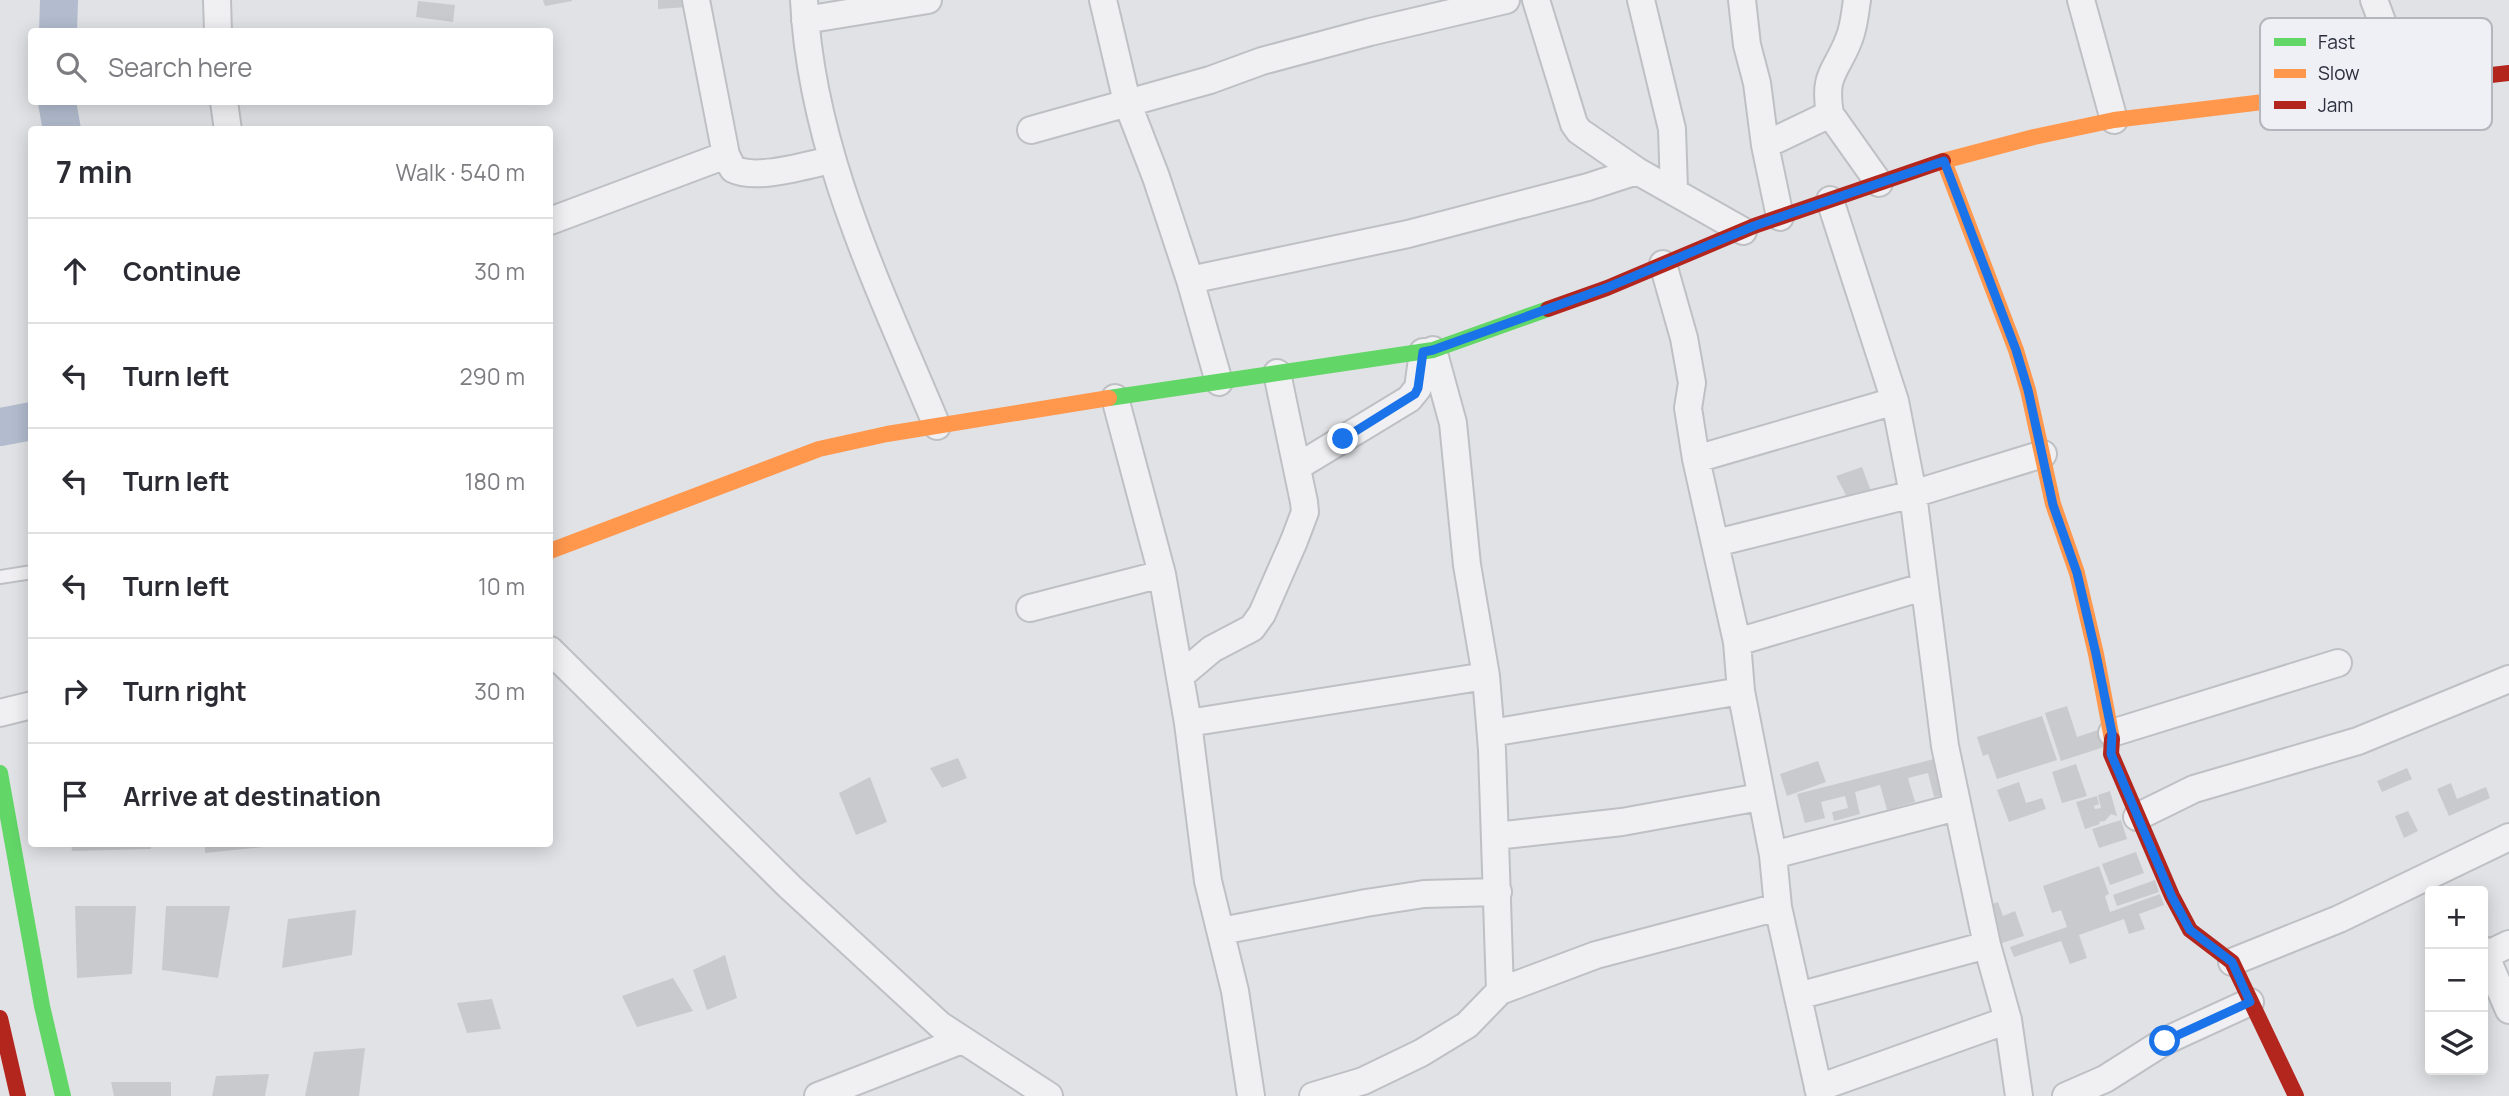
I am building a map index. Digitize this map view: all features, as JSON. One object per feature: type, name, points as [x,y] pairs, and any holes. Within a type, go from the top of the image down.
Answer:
[{"type":"street","points":[[218,0],[218,28]]},
{"type":"street","points":[[696,0],[726,155],[733,169],[743,174],[756,174],[832,160]]},
{"type":"street","points":[[928,0],[805,10],[823,122],[832,160],[856,230],[937,426]]},
{"type":"street","points":[[1103,0],[1127,102],[1156,177],[1190,280],[1219,382]]},
{"type":"street","points":[[1031,130],[1210,80],[1262,61],[1506,0]]},
{"type":"street","points":[[1536,0],[1574,124],[1579,131],[1637,171],[1743,230]]},
{"type":"street","points":[[1641,0],[1672,129],[1674,190]]},
{"type":"street","points":[[1742,0],[1747,45],[1757,83],[1765,145],[1780,217]]},
{"type":"street","points":[[1857,0],[1850,38],[1829,76],[1826,87],[1830,114],[1879,183]]},
{"type":"street","points":[[2081,0],[2114,120]]},
{"type":"street","points":[[553,550],[819,450],[887,434],[1428,351],[1606,288],[1743,230],[1944,161],[2034,137],[2114,120],[2260,103]]},
{"type":"street","points":[[224,105],[227,126]]},
{"type":"street","points":[[1765,145],[1830,114]]},
{"type":"street","points":[[553,220],[726,155]]},
{"type":"street","points":[[1944,161],[2016,350],[2043,454],[2053,505],[2077,573],[2112,733],[2111,754],[2172,897],[2190,930],[2232,962],[2288,1092]]},
{"type":"street","points":[[1190,280],[1408,234],[1588,187],[1637,171]]},
{"type":"street","points":[[1830,200],[1895,401],[1913,494],[1945,746],[1987,945],[2008,1020],[2019,1096]]},
{"type":"street","points":[[1663,264],[1684,338],[1692,383],[1688,408],[1696,459],[1737,642],[1741,691],[1773,855],[1777,907],[1819,1092],[2008,1020]]},
{"type":"street","points":[[1297,467],[1409,399],[1418,388],[1428,351]]},
{"type":"street","points":[[1428,351],[1453,423],[1467,565],[1486,676],[1496,836],[1500,991]]},
{"type":"street","points":[[1180,676],[1212,649],[1252,628],[1262,614],[1305,513],[1276,373]]},
{"type":"street","points":[[1418,388],[1448,406]]},
{"type":"street","points":[[1115,398],[1162,574],[1188,723],[1208,881],[1235,991],[1251,1096]]},
{"type":"street","points":[[1696,459],[1895,401]]},
{"type":"street","points":[[1716,543],[1913,494],[2043,454]]},
{"type":"street","points":[[1030,608],[1162,574]]},
{"type":"street","points":[[1737,642],[1923,587]]},
{"type":"street","points":[[553,653],[790,887],[940,1025],[1049,1096]]},
{"type":"street","points":[[2112,733],[2338,663]]},
{"type":"street","points":[[1188,723],[1486,676]]},
{"type":"street","points":[[2137,817],[2194,789],[2358,740],[2509,679]]},
{"type":"street","points":[[1491,733],[1741,691]]},
{"type":"street","points":[[0,713],[28,706]]},
{"type":"street","points":[[0,773],[40,993],[64,1096]]},
{"type":"street","points":[[1496,836],[1622,822],[1760,797]]},
{"type":"street","points":[[1773,855],[1957,807]]},
{"type":"street","points":[[2232,962],[2339,919],[2448,881],[2509,837]]},
{"type":"street","points":[[1221,931],[1412,896],[1497,892]]},
{"type":"street","points":[[1313,1096],[1364,1089],[1467,1025],[1500,991],[1596,955],[1777,907]]},
{"type":"street","points":[[1798,996],[1987,945]]},
{"type":"street","points":[[2492,950],[2509,1009]]},
{"type":"street","points":[[2066,1096],[2105,1079],[2165,1041],[2250,1002]]},
{"type":"street","points":[[0,1018],[18,1096]]},
{"type":"street","points":[[818,1096],[962,1040]]},
{"type":"lane","points":[[0,577],[28,573]]},
{"type":"building","points":[[543,0],[572,0],[572,1],[545,6]]},
{"type":"building","points":[[658,0],[687,0],[688,7],[658,9]]},
{"type":"building","points":[[418,1],[455,5],[453,22],[416,17]]},
{"type":"building","points":[[1862,467],[1872,494],[1847,497],[1836,476]]},
{"type":"building","points":[[2067,706],[2077,737],[2101,729],[2107,746],[2061,761],[2045,713]]},
{"type":"building","points":[[2042,716],[2057,760],[1997,779],[1988,754],[1983,756],[1977,737]]},
{"type":"building","points":[[958,758],[967,778],[942,788],[930,768]]},
{"type":"building","points":[[1938,758],[1947,794],[1934,797],[1928,773],[1908,778],[1915,802],[1887,810],[1880,785],[1855,792],[1860,814],[1834,821],[1832,812],[1848,808],[1845,796],[1821,802],[1825,818],[1805,823],[1797,794]]},
{"type":"building","points":[[1818,761],[1826,782],[1787,796],[1780,774]]},
{"type":"building","points":[[2076,764],[2087,796],[2062,803],[2052,772]]},
{"type":"building","points":[[2407,768],[2412,779],[2382,792],[2377,781]]},
{"type":"building","points":[[870,777],[887,822],[856,835],[839,793]]},
{"type":"building","points":[[2019,782],[2026,803],[2042,798],[2046,809],[2009,822],[1997,790]]},
{"type":"building","points":[[2451,783],[2457,799],[2486,787],[2490,798],[2449,816],[2437,789]]},
{"type":"building","points":[[2110,791],[2117,816],[2111,814],[2105,821],[2099,822],[2100,824],[2085,829],[2076,802],[2097,796],[2099,804],[2094,806],[2095,809],[2101,808],[2098,795]]},
{"type":"building","points":[[2408,811],[2418,831],[2404,838],[2395,816]]},
{"type":"building","points":[[2121,820],[2127,839],[2099,848],[2092,829]]},
{"type":"building","points":[[71,847],[151,847],[151,849],[72,851]]},
{"type":"building","points":[[205,847],[264,847],[205,853]]},
{"type":"building","points":[[2136,852],[2144,873],[2110,885],[2102,864]]},
{"type":"building","points":[[2099,866],[2109,894],[2105,896],[2110,912],[2160,894],[2164,905],[2139,914],[2145,929],[2129,934],[2124,919],[2079,935],[2087,958],[2070,964],[2061,941],[2014,957],[2010,947],[2067,927],[2061,910],[2052,913],[2043,886]]},
{"type":"building","points":[[2155,880],[2159,892],[2117,906],[2113,895]]},
{"type":"building","points":[[1998,902],[2003,916],[2015,911],[2024,936],[1999,944],[1986,906]]},
{"type":"building","points":[[75,906],[136,906],[132,974],[77,978]]},
{"type":"building","points":[[166,906],[230,906],[218,978],[162,970]]},
{"type":"building","points":[[356,910],[352,955],[282,968],[288,919]]},
{"type":"building","points":[[725,955],[737,998],[707,1010],[693,970]]},
{"type":"building","points":[[673,978],[693,1011],[637,1027],[622,996]]},
{"type":"building","points":[[492,999],[501,1029],[467,1033],[457,1003]]},
{"type":"building","points":[[365,1048],[359,1096],[305,1096],[314,1052]]},
{"type":"building","points":[[269,1074],[265,1096],[212,1096],[216,1076]]},
{"type":"building","points":[[111,1082],[171,1082],[171,1096],[114,1096]]},
{"type":"waterway","points":[[58,28],[59,0]]},
{"type":"waterway","points":[[58,105],[61,126]]},
{"type":"waterway","points":[[0,427],[28,422]]},
{"type":"traffic: fast","points":[[1109,398],[1433,350],[1548,309]]},
{"type":"traffic: fast","points":[[0,773],[42,1006],[63,1096]]},
{"type":"traffic: slow","points":[[1943,161],[2034,137],[2114,120],[2260,102]]},
{"type":"traffic: slow","points":[[1944,161],[2016,350],[2028,390],[2053,504],[2077,573],[2112,739]]},
{"type":"traffic: slow","points":[[553,550],[819,449],[887,434],[1109,398]]},
{"type":"traffic: jam","points":[[2492,75],[2509,73]]},
{"type":"traffic: jam","points":[[1548,309],[1607,288],[1754,226],[1943,161]]},
{"type":"traffic: jam","points":[[2112,739],[2111,754],[2172,896],[2190,930],[2232,962],[2296,1096]]},
{"type":"traffic: jam","points":[[0,1018],[18,1096]]},
{"type":"route","points":[[1343,439],[1415,394],[1423,352],[1606,288],[1754,226],[1944,161],[2016,350],[2028,390],[2053,505],[2077,573],[2096,654],[2112,733],[2111,754],[2150,848],[2190,930],[2232,962],[2250,1002],[2165,1041]]}]
